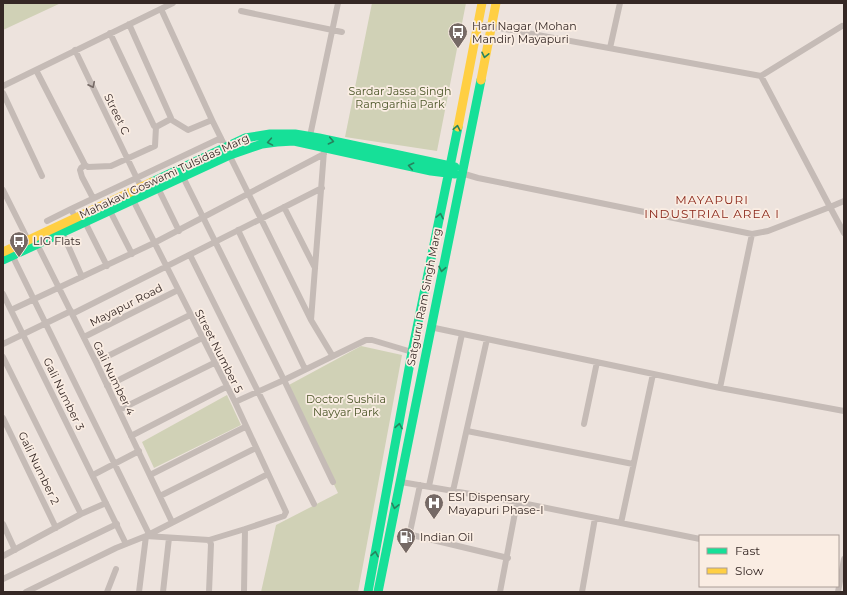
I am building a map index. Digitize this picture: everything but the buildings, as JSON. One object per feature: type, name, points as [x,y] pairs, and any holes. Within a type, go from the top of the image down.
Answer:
[{"type":"main road","name":"Satguru Ram Singh Marg","points":[[368,592],[412,352],[450,169],[482,3]]},
{"type":"main road","name":"Satguru Ram Singh Marg","points":[[378,592],[496,3]]},
{"type":"main road","name":"Mahakavi Goswami Tulsidas Marg","points":[[3,260],[8,254],[28,240],[73,214],[143,190],[245,138],[265,133],[284,133],[310,136],[450,169]]},
{"type":"main road","name":"Mahakavi Goswami Tulsidas Marg","points":[[8,254],[37,244],[110,211],[133,200],[143,190],[158,188],[183,178],[230,155],[264,143],[279,140],[294,141],[324,151],[431,171],[450,169]]},
{"type":"main road","points":[[450,169],[461,173]]},
{"type":"street","points":[[3,86],[173,3]]},
{"type":"street","points":[[310,136],[338,3]]},
{"type":"street","points":[[610,48],[620,3]]},
{"type":"street","points":[[161,9],[212,120],[311,320],[332,355]]},
{"type":"street","points":[[241,11],[342,32]]},
{"type":"street","points":[[129,24],[170,119],[188,130],[212,120]]},
{"type":"street","points":[[478,24],[761,76],[842,26]]},
{"type":"street","points":[[36,70],[85,165],[88,167],[111,166],[155,146],[156,127],[154,126],[110,33]]},
{"type":"street","name":"Street C","points":[[75,50],[143,190]]},
{"type":"street","points":[[761,76],[844,233]]},
{"type":"street","points":[[3,93],[42,176]]},
{"type":"street","points":[[156,127],[170,119]]},
{"type":"street","points":[[46,221],[73,214],[94,198],[221,138]]},
{"type":"street","points":[[311,320],[324,151]]},
{"type":"street","points":[[11,310],[107,266],[203,219],[324,151]]},
{"type":"street","points":[[85,165],[81,168],[81,173],[94,198]]},
{"type":"street","points":[[461,173],[478,178],[752,234],[768,231],[844,200]]},
{"type":"street","points":[[183,178],[333,482]]},
{"type":"street","points":[[158,188],[179,231]]},
{"type":"street","points":[[3,344],[72,313],[322,188]]},
{"type":"street","points":[[3,190],[28,240]]},
{"type":"street","name":"Street Number 5","points":[[133,200],[226,387],[235,402],[245,427],[286,512],[284,516],[245,529]]},
{"type":"street","points":[[284,207],[315,268]]},
{"type":"street","points":[[110,211],[132,254]]},
{"type":"street","points":[[85,222],[107,266]]},
{"type":"street","points":[[238,230],[305,369]]},
{"type":"street","points":[[62,232],[82,277]]},
{"type":"street","points":[[720,388],[752,234]]},
{"type":"street","name":"Gali Number 4","points":[[37,244],[84,337],[172,522]]},
{"type":"street","points":[[8,254],[45,324],[147,535],[139,592]]},
{"type":"street","points":[[190,255],[314,504]]},
{"type":"street","name":"Mayapur Road","points":[[84,337],[178,290]]},
{"type":"street","name":"Gali Number 3","points":[[3,294],[126,544]]},
{"type":"street","points":[[96,362],[190,315]]},
{"type":"street","points":[[430,327],[720,388],[844,411]]},
{"type":"street","points":[[429,486],[462,334]]},
{"type":"street","points":[[107,386],[202,338]]},
{"type":"street","points":[[454,491],[487,339]]},
{"type":"street","points":[[235,402],[366,340],[372,340],[412,352]]},
{"type":"street","points":[[3,358],[81,514]]},
{"type":"street","points":[[584,424],[597,362]]},
{"type":"street","points":[[118,410],[214,363]]},
{"type":"street","points":[[621,523],[653,374]]},
{"type":"street","points":[[131,436],[226,387]]},
{"type":"street","name":"Gali Number 2","points":[[3,418],[56,528]]},
{"type":"street","points":[[150,475],[245,427]]},
{"type":"street","points":[[467,431],[633,464]]},
{"type":"street","points":[[160,496],[256,448]]},
{"type":"street","points":[[93,475],[139,451]]},
{"type":"street","points":[[26,592],[36,590],[268,474]]},
{"type":"street","points":[[401,482],[517,502],[699,539]]},
{"type":"street","points":[[420,485],[410,532],[412,535],[508,558]]},
{"type":"street","points":[[500,592],[508,558],[517,502]]},
{"type":"street","points":[[3,556],[81,514],[106,503]]},
{"type":"street","points":[[582,592],[596,518]]},
{"type":"street","points":[[3,524],[15,550]]},
{"type":"street","points":[[3,579],[117,524]]},
{"type":"street","points":[[147,535],[169,538],[209,540],[245,529],[244,592]]},
{"type":"street","points":[[163,592],[169,538]]},
{"type":"street","points":[[209,540],[211,544],[209,592]]},
{"type":"street","points":[[839,584],[844,559]]},
{"type":"street","points":[[107,592],[116,569]]},
{"type":"green space","points":[[3,3],[61,3],[3,30]]},
{"type":"green space","name":"Sardar Jassa Singh Ramgarhia Park","points":[[372,3],[466,3],[437,151],[345,137]]},
{"type":"green space","name":"Doctor Sushila Nayyar Park","points":[[361,346],[402,355],[358,592],[261,592],[276,525],[338,493],[287,386]]},
{"type":"green space","points":[[227,395],[241,425],[154,468],[142,442]]},
{"type":"traffic: fast","points":[[378,592],[481,80]]},
{"type":"traffic: fast","points":[[368,592],[412,352],[458,127]]},
{"type":"traffic: fast","points":[[152,182],[245,138],[270,134],[295,134],[319,138],[455,167]]},
{"type":"traffic: fast","points":[[3,260],[230,155],[262,144],[294,141],[431,171],[455,174]]},
{"type":"traffic: slow","points":[[458,127],[482,3]]},
{"type":"traffic: slow","points":[[481,80],[496,3]]},
{"type":"traffic: slow","points":[[3,252],[152,182]]},
{"type":"place","name":"Hari Nagar (Mohan Mandir) Mayapuri","points":[[458,49]]},
{"type":"place","name":"LIG Flats","points":[[19,258]]},
{"type":"place","name":"ESI Dispensary Mayapuri Phase-I","points":[[434,520]]},
{"type":"place","name":"Indian Oil","points":[[406,554]]},
{"type":"district","name":"MAYAPURI INDUSTRIAL AREA I","points":[[712,206]]}]
